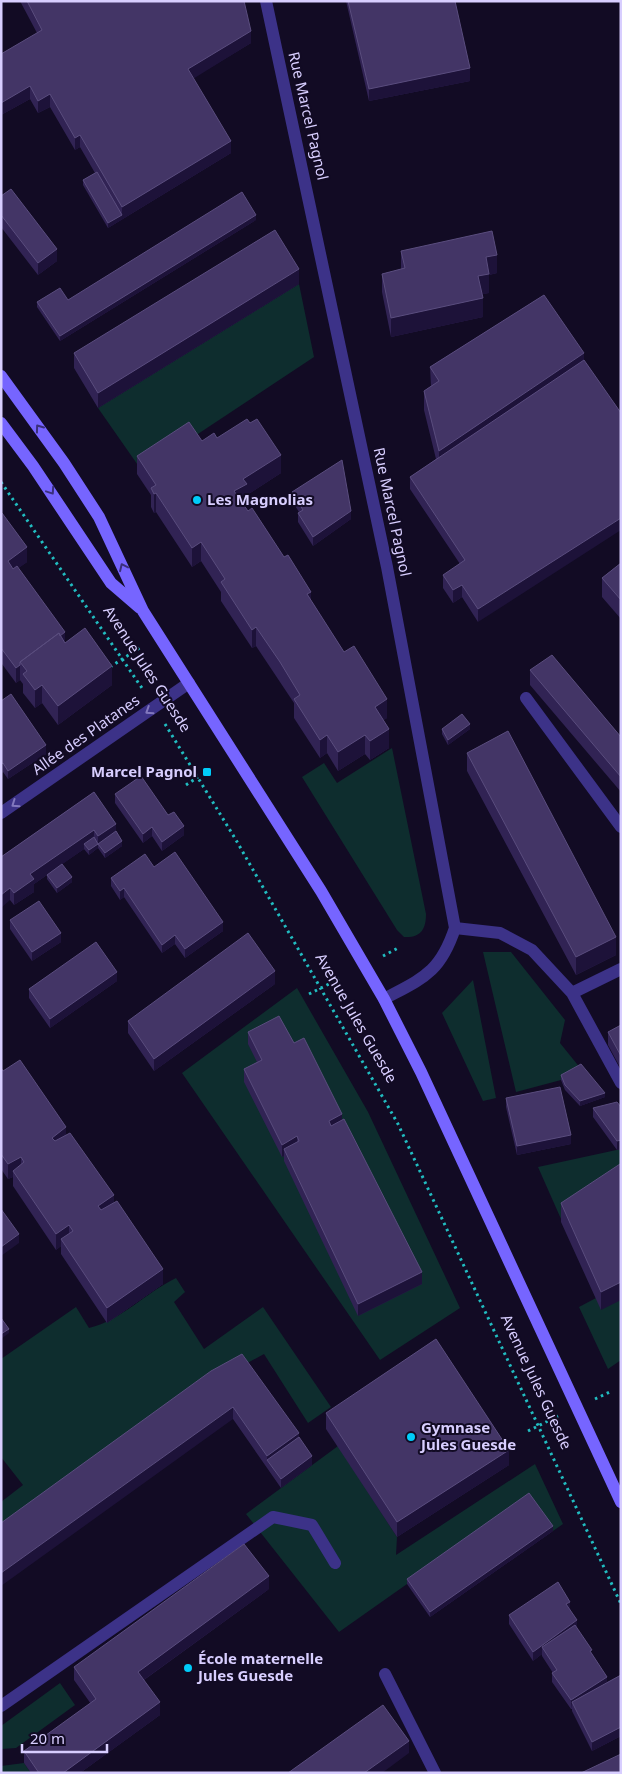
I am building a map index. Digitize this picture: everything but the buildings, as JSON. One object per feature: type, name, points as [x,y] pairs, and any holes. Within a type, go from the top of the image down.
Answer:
[{"type":"street","name":"Rue Marcel Pagnol","points":[[266,1],[387,567],[455,928],[448,950],[437,967],[422,978],[384,999]]},
{"type":"street","name":"Avenue Jules Guesde","points":[[1,376],[99,517],[143,611],[321,891],[384,999],[421,1072],[621,1502]]},
{"type":"street","name":"Avenue Jules Guesde","points":[[1,423],[33,466],[111,583],[143,611]]},
{"type":"street","name":"Allée des Platanes","points":[[1,813],[189,683]]},
{"type":"street","points":[[526,698],[621,827]]},
{"type":"street","points":[[455,928],[500,933],[532,950],[572,993],[621,1083]]},
{"type":"street","points":[[572,993],[621,969]]},
{"type":"street","points":[[1,1706],[272,1517],[312,1524],[334,1563]]},
{"type":"street","points":[[385,1674],[435,1773]]},
{"type":"path","name":"Avenue Jules Guesde","points":[[1,482],[154,707],[198,778],[398,1124],[621,1604]]},
{"type":"path","points":[[110,666],[142,646]]},
{"type":"path","points":[[186,785],[198,778]]},
{"type":"path","points":[[383,956],[400,947]]},
{"type":"path","points":[[308,994],[339,978]]},
{"type":"path","points":[[595,1399],[612,1391]]},
{"type":"path","points":[[528,1431],[558,1416]]},
{"type":"green space","points":[[299,284],[314,357],[142,471],[98,408]]},
{"type":"green space","points":[[392,748],[426,914],[424,928],[415,936],[410,937],[404,937],[397,930],[302,777],[324,763],[337,783]]},
{"type":"green space","points":[[483,952],[511,952],[565,1020],[560,1043],[581,1069],[561,1080],[516,1092]]},
{"type":"green space","points":[[473,980],[496,1098],[483,1101],[442,1013]]},
{"type":"green space","points":[[297,988],[368,1112],[460,1308],[380,1360],[182,1073]]},
{"type":"green space","points":[[621,1149],[621,1360],[608,1369],[579,1307],[596,1298],[538,1167]]},
{"type":"green space","points":[[176,1278],[185,1292],[174,1302],[204,1349],[263,1307],[331,1407],[308,1423],[264,1354],[242,1366],[1,1536],[1,1502],[23,1485],[1,1457],[1,1359],[76,1307],[89,1328],[123,1313]]},
{"type":"green space","points":[[338,1446],[397,1537],[396,1555],[535,1464],[563,1524],[553,1531],[529,1498],[339,1632],[246,1514]]},
{"type":"green space","points":[[60,1683],[75,1705],[16,1748],[1,1749],[1,1726]]},
{"type":"green space","points":[[24,1763],[31,1773],[1,1773],[1,1766]]},
{"type":"place","name":"Les Magnolias","points":[[197,500]]},
{"type":"place","name":"Marcel Pagnol","points":[[207,772]]},
{"type":"place","name":"Gymnase Jules Guesde","points":[[411,1437]]},
{"type":"place","name":"École maternelle Jules Guesde","points":[[188,1668]]}]
